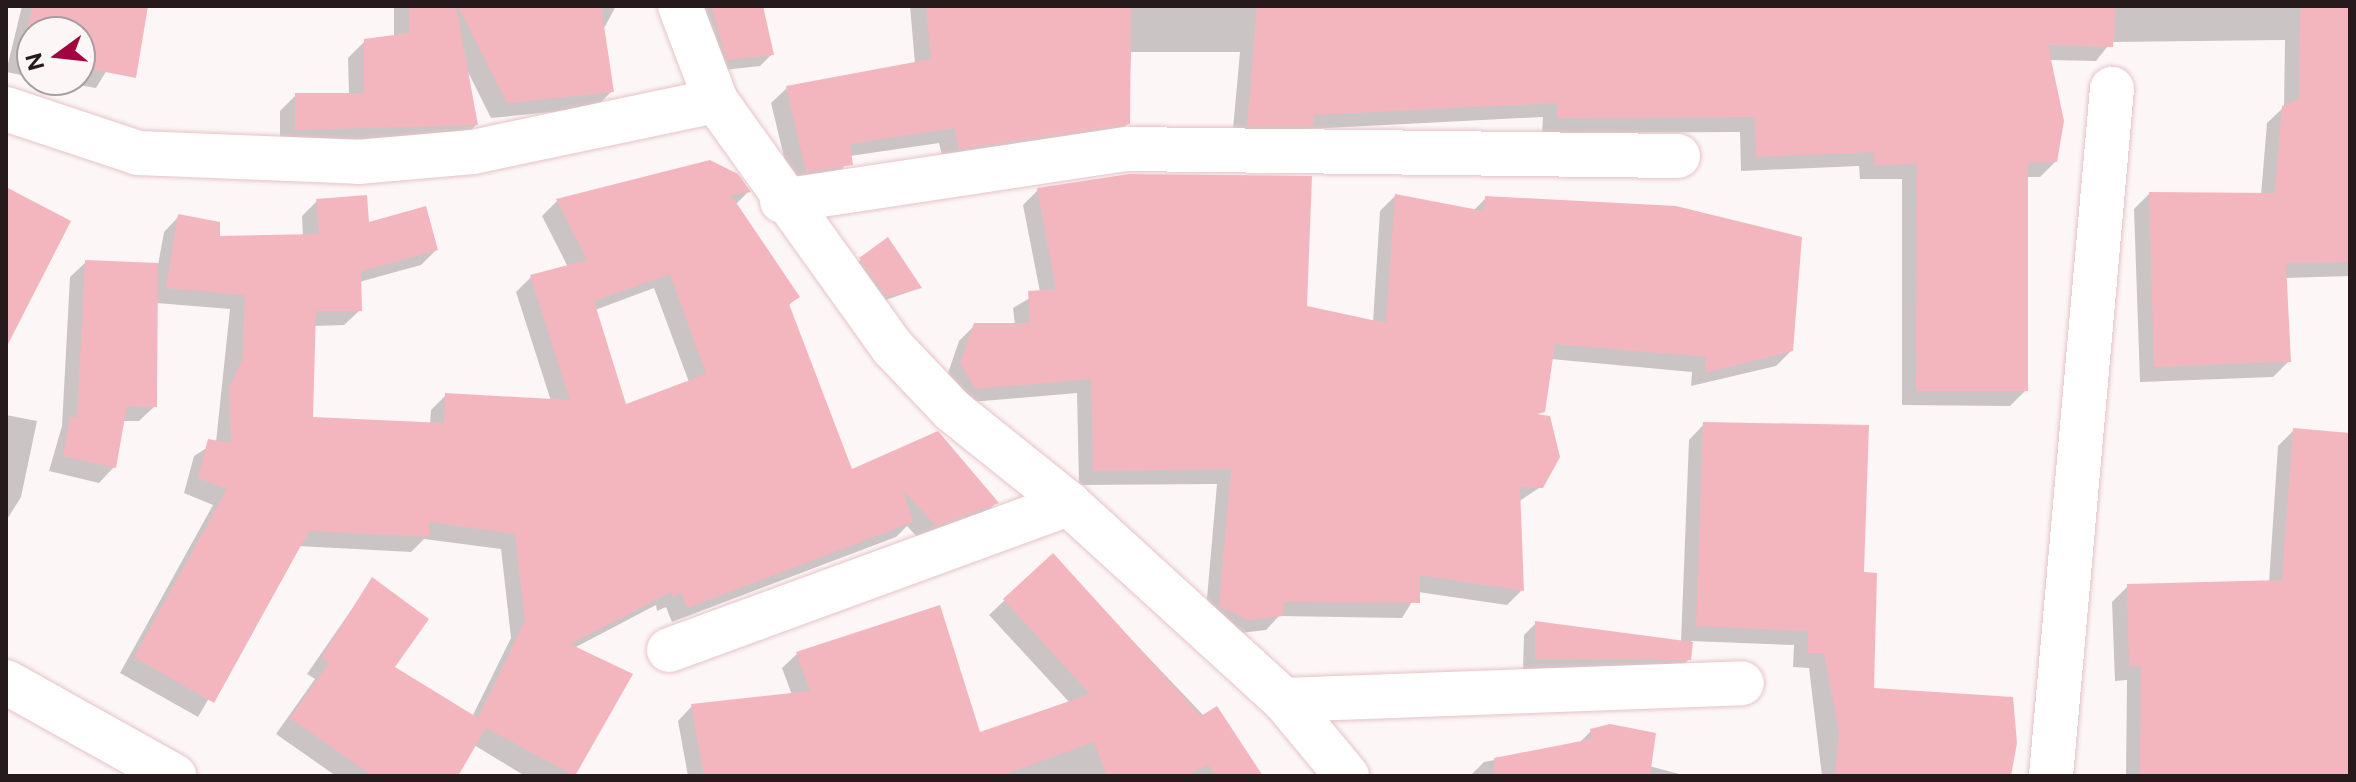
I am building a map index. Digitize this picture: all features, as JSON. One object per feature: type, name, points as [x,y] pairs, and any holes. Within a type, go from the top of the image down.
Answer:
[{"type":"street","points":[[680,6],[716,101],[782,201],[902,357],[953,411],[1069,504],[1284,700],[1347,776]]},
{"type":"street","points":[[2051,776],[2112,89]]},
{"type":"street","points":[[6,109],[138,153],[358,162],[473,152],[716,101]]},
{"type":"street","points":[[782,201],[1141,148],[1678,156]]},
{"type":"street","points":[[669,650],[1069,504]]},
{"type":"street","points":[[6,682],[174,776]]},
{"type":"street","points":[[1284,700],[1742,683]]},
{"type":"building","points":[[33,6],[148,6],[136,78],[96,70],[96,16],[30,16]]},
{"type":"building","points":[[409,6],[456,6],[478,125],[295,130],[295,93],[364,93],[364,39],[409,33]]},
{"type":"building","points":[[458,6],[601,6],[614,92],[507,103]]},
{"type":"building","points":[[711,6],[763,6],[774,55],[727,60]]},
{"type":"building","points":[[926,6],[1131,6],[1130,124],[959,149],[954,128],[850,144],[853,165],[806,172],[786,86],[931,59]]},
{"type":"building","points":[[1257,6],[2116,6],[2113,47],[2048,45],[2064,121],[2057,162],[2028,163],[2028,391],[1916,391],[1917,164],[1874,165],[1874,152],[1756,157],[1755,117],[1557,118],[1557,103],[1314,115],[1313,126],[1247,126]]},
{"type":"building","points":[[2300,6],[2350,6],[2350,262],[2286,263],[2291,362],[2154,367],[2149,192],[2275,193],[2282,106],[2299,99]]},
{"type":"building","points":[[710,160],[738,174],[751,192],[731,195],[800,297],[789,304],[852,469],[938,431],[999,503],[936,526],[903,490],[913,522],[687,608],[682,593],[672,597],[671,592],[570,644],[633,674],[575,776],[486,728],[458,776],[373,776],[290,718],[329,663],[321,658],[372,577],[429,619],[395,667],[478,718],[525,621],[515,534],[429,522],[429,537],[309,531],[214,703],[134,657],[227,489],[198,478],[208,439],[231,443],[229,388],[242,360],[245,295],[166,288],[178,214],[220,222],[220,236],[319,234],[316,199],[367,195],[369,222],[426,206],[438,250],[361,271],[362,311],[316,311],[313,417],[444,423],[445,393],[570,400],[530,275],[587,260],[556,199]],"holes":[[[670,274],[706,374],[626,404],[594,301]]]},
{"type":"building","points":[[1129,174],[1312,176],[1307,306],[1386,323],[1395,194],[1484,211],[1485,196],[1676,206],[1802,237],[1793,351],[1705,373],[1706,357],[1555,344],[1545,412],[1537,414],[1550,416],[1560,457],[1543,488],[1520,487],[1524,591],[1420,575],[1420,603],[1284,602],[1283,616],[1248,620],[1219,606],[1231,469],[1093,471],[1091,379],[975,389],[960,363],[974,323],[1030,323],[1028,291],[1056,289],[1037,188]]},
{"type":"building","points":[[6,187],[71,221],[6,348]]},
{"type":"building","points":[[888,237],[922,288],[887,297],[859,258]]},
{"type":"building","points":[[85,260],[158,263],[157,407],[127,406],[116,468],[63,456],[70,416],[77,418]]},
{"type":"building","points":[[1703,422],[1869,425],[1864,572],[1877,573],[1874,688],[2013,697],[2017,743],[2011,776],[1835,776],[1839,732],[1824,653],[1808,653],[1808,631],[1696,626]]},
{"type":"building","points":[[2293,428],[2350,433],[2350,776],[2140,776],[2141,666],[2129,666],[2127,584],[2282,580]]},
{"type":"building","points":[[1053,553],[1201,716],[1217,706],[1263,776],[1216,776],[1208,765],[1185,776],[1107,776],[1094,742],[1000,776],[704,776],[691,704],[810,691],[796,652],[940,605],[980,732],[1090,694],[1003,599]]},
{"type":"building","points":[[1535,621],[1693,642],[1691,660],[1535,660]]},
{"type":"building","points":[[1610,724],[1656,733],[1650,776],[1495,776],[1494,758],[1592,739],[1590,729]]}]
